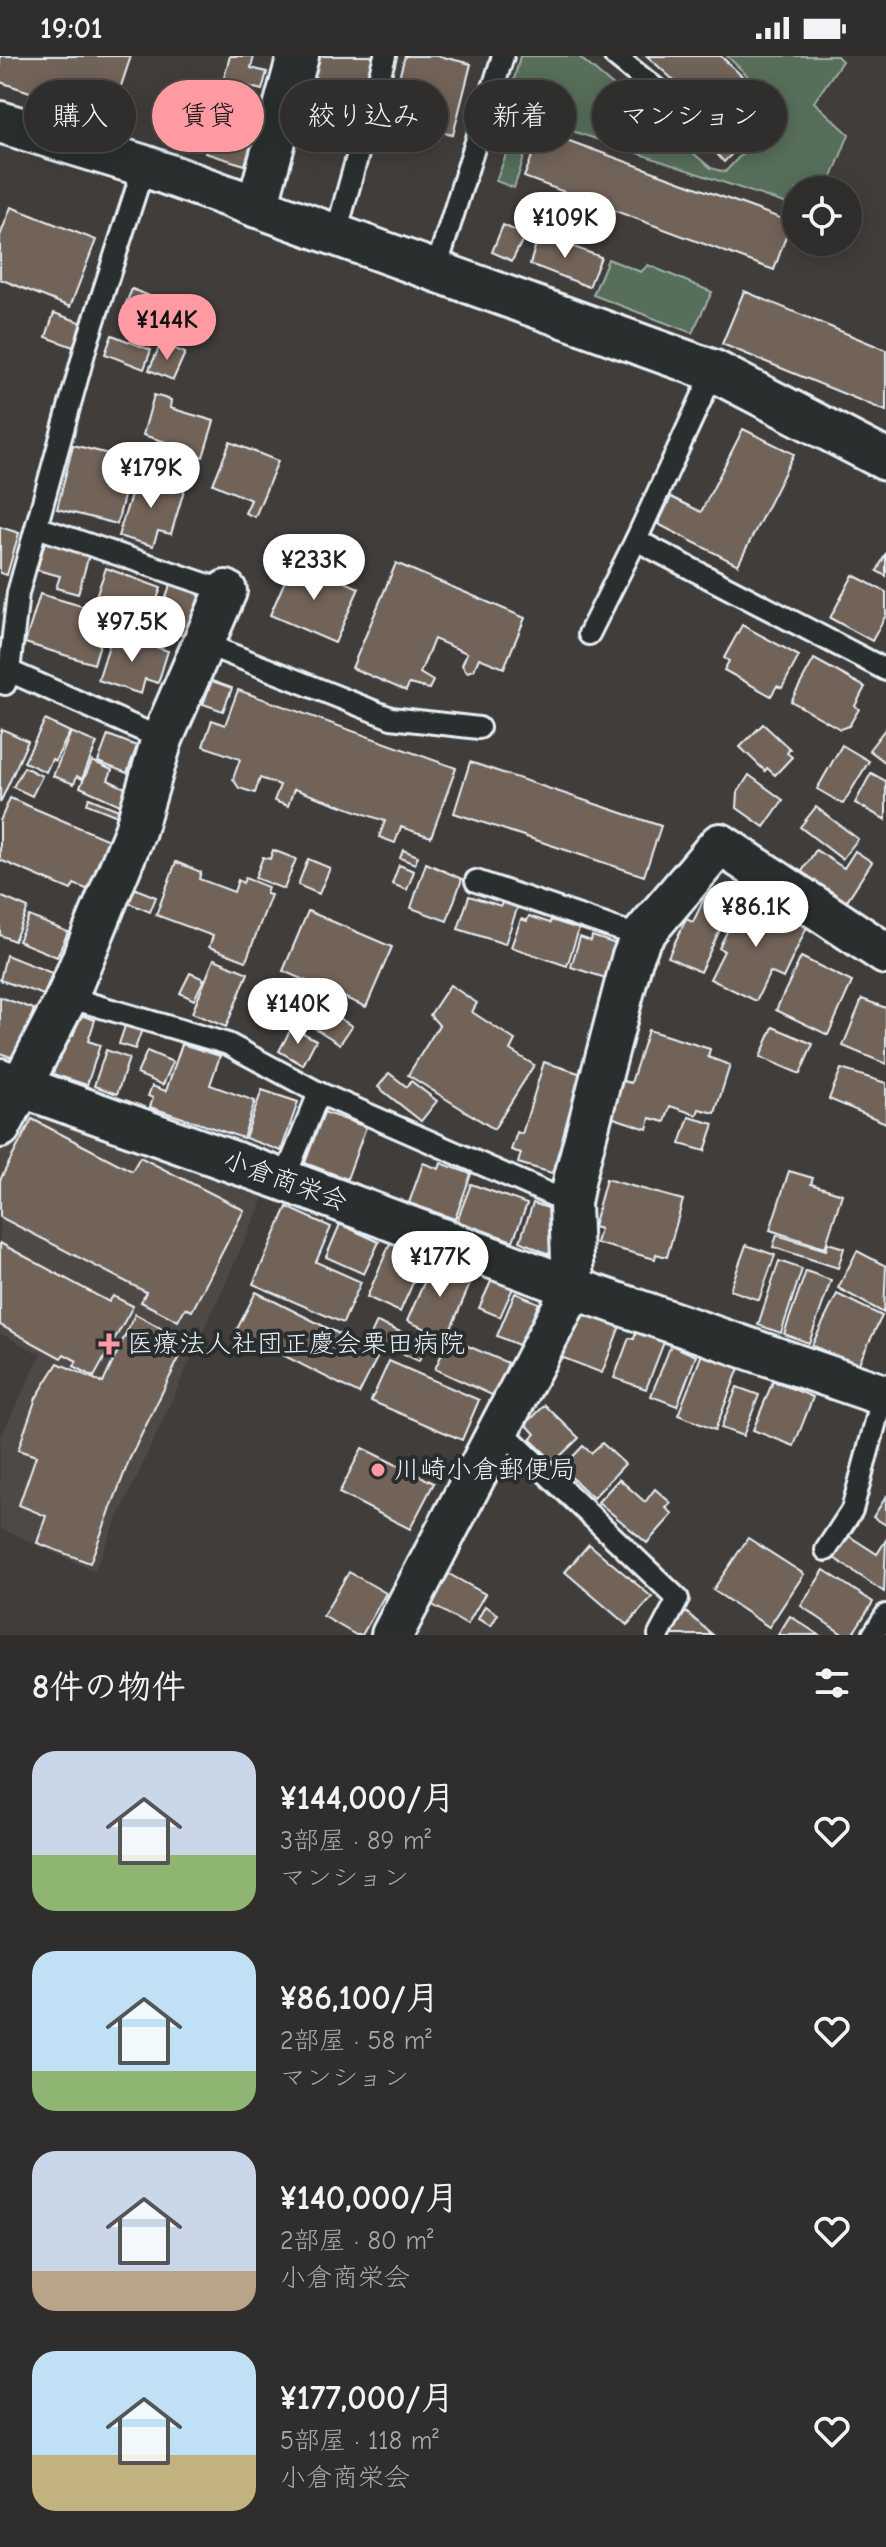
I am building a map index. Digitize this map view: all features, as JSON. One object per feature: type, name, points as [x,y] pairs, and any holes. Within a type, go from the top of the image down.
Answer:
[{"type":"street","points":[[257,207],[298,56]]},
{"type":"street","points":[[0,122],[144,166],[714,371],[886,460]]},
{"type":"street","points":[[0,1127],[12,1083],[67,997],[135,831],[162,739],[226,591]]},
{"type":"street","points":[[392,1635],[573,1288],[570,1203],[575,1177],[632,959],[641,937],[720,844],[886,954]]},
{"type":"street","name":"小倉商栄会","points":[[12,1083],[573,1288],[885,1395]]},
{"type":"lane","points":[[335,237],[385,56]]},
{"type":"lane","points":[[435,272],[503,56]]},
{"type":"lane","points":[[615,56],[645,80]]},
{"type":"lane","points":[[144,166],[86,346],[18,593],[5,676],[162,739]]},
{"type":"lane","points":[[589,634],[714,371]]},
{"type":"lane","points":[[37,527],[226,591]]},
{"type":"lane","points":[[636,540],[886,670]]},
{"type":"lane","points":[[205,644],[391,718],[479,728]]},
{"type":"lane","points":[[476,881],[641,937]]},
{"type":"lane","points":[[67,997],[228,1044],[319,1093],[570,1203]]},
{"type":"lane","points":[[284,1180],[319,1093]]},
{"type":"lane","points":[[826,1550],[852,1510],[885,1395]]},
{"type":"lane","points":[[500,1429],[678,1599],[659,1635]]},
{"type":"shaded area","name":"医療法人社団正慶会栗田病院","points":[[32,1109],[265,1196],[94,1571],[0,1528],[0,1438],[41,1355],[0,1333],[0,1141]]},
{"type":"green space","points":[[520,56],[578,56],[606,80],[592,80],[592,138],[576,132],[576,80],[514,80]]},
{"type":"green space","points":[[727,56],[837,56],[842,61],[814,102],[849,134],[832,176],[782,176],[782,202],[634,152],[692,152],[711,168],[725,172],[744,152],[787,152],[787,80],[752,80]]},
{"type":"green space","points":[[505,152],[526,152],[514,188],[496,181]]},
{"type":"green space","points":[[608,259],[641,272],[648,265],[712,292],[692,333],[593,295]]},
{"type":"building","points":[[0,56],[131,56],[123,80],[24,80],[24,90],[0,82]]},
{"type":"building","points":[[230,56],[254,56],[251,68],[267,72],[264,83],[264,80],[223,80]]},
{"type":"building","points":[[320,56],[373,56],[366,80],[313,80]]},
{"type":"building","points":[[405,56],[439,56],[471,64],[467,80],[464,80],[453,135],[448,134],[448,80],[398,80]]},
{"type":"building","points":[[647,56],[721,56],[746,80],[673,80]]},
{"type":"building","points":[[576,143],[592,149],[592,152],[599,152],[782,219],[782,247],[774,270],[524,177],[534,152],[576,152]]},
{"type":"building","points":[[205,152],[249,152],[245,165]]},
{"type":"building","points":[[719,152],[734,152],[724,162],[717,154]]},
{"type":"building","points":[[11,207],[96,240],[70,307],[0,279],[0,236]]},
{"type":"building","points":[[503,225],[525,235],[512,261],[492,252]]},
{"type":"building","points":[[539,234],[601,257],[589,287],[530,264]]},
{"type":"building","points":[[132,289],[170,304],[162,323],[124,308]]},
{"type":"building","points":[[744,291],[886,350],[886,411],[722,344]]},
{"type":"building","points":[[174,307],[199,319],[186,345],[161,333]]},
{"type":"building","points":[[54,313],[83,323],[73,347],[46,337]]},
{"type":"building","points":[[112,335],[151,350],[144,369],[105,354]]},
{"type":"building","points":[[161,343],[185,353],[173,380],[149,370]]},
{"type":"building","points":[[154,395],[171,400],[170,408],[214,421],[203,457],[195,454],[192,463],[162,454],[166,442],[143,435]]},
{"type":"building","points":[[743,429],[794,454],[738,565],[658,524],[671,497],[701,512]]},
{"type":"building","points":[[230,442],[278,461],[255,517],[245,513],[251,500],[213,484]]},
{"type":"building","points":[[73,445],[133,460],[117,524],[57,509]]},
{"type":"building","points":[[138,473],[185,487],[171,534],[158,531],[153,546],[118,536]]},
{"type":"building","points":[[0,527],[19,533],[7,575],[0,573]]},
{"type":"building","points":[[45,542],[89,555],[78,594],[56,588],[60,576],[37,570]]},
{"type":"building","points":[[886,553],[886,576],[877,571]]},
{"type":"building","points":[[294,560],[359,588],[335,643],[270,615]]},
{"type":"building","points":[[396,563],[525,618],[504,668],[479,658],[474,670],[467,672],[462,665],[467,653],[434,639],[420,673],[433,681],[429,689],[409,684],[406,691],[352,668]]},
{"type":"building","points":[[106,568],[161,588],[150,618],[95,599]]},
{"type":"building","points":[[853,575],[886,592],[886,615],[872,641],[830,618]]},
{"type":"building","points":[[171,583],[200,594],[185,636],[156,626]]},
{"type":"building","points":[[40,594],[109,614],[94,664],[25,643]]},
{"type":"building","points":[[742,625],[799,656],[782,688],[777,686],[771,696],[724,670],[729,661],[724,658]]},
{"type":"building","points":[[113,633],[168,651],[158,683],[145,679],[141,694],[98,680]]},
{"type":"building","points":[[814,659],[865,687],[855,706],[859,709],[849,726],[840,729],[791,701]]},
{"type":"building","points":[[212,681],[232,688],[223,711],[203,704]]},
{"type":"building","points":[[238,690],[456,768],[431,837],[401,827],[395,843],[379,837],[385,821],[294,789],[288,806],[274,801],[280,785],[260,778],[255,793],[239,788],[233,779],[240,759],[203,746],[212,720],[225,725]]},
{"type":"building","points":[[45,720],[70,732],[46,772],[24,762]]},
{"type":"building","points":[[763,724],[790,749],[787,753],[792,757],[775,775],[767,768],[765,771],[740,747]]},
{"type":"building","points":[[886,728],[886,763],[869,750]]},
{"type":"building","points":[[2,729],[28,741],[0,803],[0,734]]},
{"type":"building","points":[[71,732],[97,743],[82,779],[77,776],[74,784],[53,776]]},
{"type":"building","points":[[108,735],[137,746],[127,773],[98,762]]},
{"type":"building","points":[[842,745],[869,761],[843,804],[817,789]]},
{"type":"building","points":[[92,761],[112,770],[108,780],[127,789],[120,805],[80,787]]},
{"type":"building","points":[[470,762],[661,826],[644,876],[454,813]]},
{"type":"building","points":[[24,767],[42,776],[32,796],[13,787]]},
{"type":"building","points":[[871,773],[886,781],[886,820],[855,803]]},
{"type":"building","points":[[749,775],[783,800],[764,827],[737,808],[738,792]]},
{"type":"building","points":[[10,798],[111,841],[91,891],[74,884],[71,890],[0,860],[0,821]]},
{"type":"building","points":[[89,798],[126,813],[125,819],[87,804]]},
{"type":"building","points":[[816,807],[858,839],[842,859],[800,827]]},
{"type":"building","points":[[273,850],[296,859],[284,889],[255,878],[263,857],[270,859]]},
{"type":"building","points":[[403,850],[418,856],[415,864],[400,858]]},
{"type":"building","points":[[816,850],[844,868],[855,851],[872,862],[842,908],[797,879]]},
{"type":"building","points":[[308,859],[330,868],[319,894],[298,885]]},
{"type":"building","points":[[176,862],[201,872],[199,879],[234,892],[238,880],[243,883],[245,878],[268,887],[266,894],[271,895],[246,961],[209,947],[213,936],[156,915]]},
{"type":"building","points":[[426,863],[462,879],[447,921],[411,908]]},
{"type":"building","points":[[399,865],[414,871],[407,890],[392,884]]},
{"type":"building","points":[[131,887],[156,897],[150,912],[126,902]]},
{"type":"building","points":[[0,896],[28,908],[14,941],[0,935]]},
{"type":"building","points":[[469,896],[501,906],[502,901],[518,906],[505,944],[458,929]]},
{"type":"building","points":[[744,896],[767,907],[764,914],[777,920],[779,913],[807,927],[783,978],[770,972],[756,1001],[710,979],[724,951],[719,948]]},
{"type":"building","points":[[705,897],[730,909],[700,972],[668,957],[686,919],[693,922]]},
{"type":"building","points":[[308,911],[392,947],[366,1007],[283,971]]},
{"type":"building","points":[[29,916],[68,932],[57,957],[18,941]]},
{"type":"building","points":[[529,916],[579,929],[567,966],[511,947],[521,919],[527,921]]},
{"type":"building","points":[[592,936],[616,944],[614,951],[620,954],[612,980],[571,967],[580,937],[591,941]]},
{"type":"building","points":[[6,955],[52,973],[44,995],[0,980]]},
{"type":"building","points":[[801,957],[852,982],[828,1035],[776,1010]]},
{"type":"building","points":[[214,959],[248,973],[226,1027],[192,1013]]},
{"type":"building","points":[[190,973],[204,979],[194,1000],[180,993]]},
{"type":"building","points":[[450,985],[477,1003],[472,1012],[515,1040],[510,1050],[534,1065],[494,1129],[408,1075],[439,1025],[430,1015]]},
{"type":"building","points":[[267,990],[290,999],[277,1028],[255,1018]]},
{"type":"building","points":[[0,997],[34,1009],[16,1059],[0,1053]]},
{"type":"building","points":[[862,999],[886,1008],[886,1064],[843,1046]]},
{"type":"building","points":[[324,1009],[352,1026],[340,1044],[313,1027]]},
{"type":"building","points":[[80,1015],[95,1020],[88,1041],[100,1045],[87,1085],[53,1074],[66,1033],[73,1036]]},
{"type":"building","points":[[126,1023],[142,1029],[135,1049],[119,1044]]},
{"type":"building","points":[[292,1027],[316,1040],[303,1065],[279,1051]]},
{"type":"building","points":[[773,1027],[813,1044],[800,1074],[760,1057]]},
{"type":"building","points":[[648,1030],[710,1049],[708,1057],[730,1065],[715,1113],[699,1109],[697,1115],[670,1106],[665,1122],[650,1118],[647,1129],[611,1117],[623,1081],[631,1083]]},
{"type":"building","points":[[182,1044],[220,1056],[210,1085],[255,1101],[243,1138],[150,1107],[153,1098],[148,1096],[152,1086],[166,1091]]},
{"type":"building","points":[[106,1050],[129,1058],[117,1094],[94,1086]]},
{"type":"building","points":[[147,1051],[173,1062],[163,1085],[137,1074]]},
{"type":"building","points":[[544,1062],[582,1074],[552,1173],[518,1163],[521,1153],[511,1150],[517,1132],[522,1134]]},
{"type":"building","points":[[841,1069],[886,1083],[886,1123],[829,1099]]},
{"type":"building","points":[[389,1073],[407,1087],[411,1081],[437,1101],[421,1121],[378,1087]]},
{"type":"building","points":[[262,1090],[298,1102],[281,1151],[245,1138]]},
{"type":"building","points":[[324,1112],[366,1127],[347,1179],[305,1163]]},
{"type":"building","points":[[689,1117],[714,1124],[705,1151],[680,1144]]},
{"type":"building","points":[[32,1119],[132,1171],[140,1157],[244,1210],[192,1311],[185,1308],[178,1321],[141,1302],[146,1292],[0,1217],[0,1180]]},
{"type":"building","points":[[423,1163],[439,1169],[441,1163],[471,1174],[455,1219],[409,1203]]},
{"type":"building","points":[[789,1171],[813,1178],[811,1184],[842,1194],[825,1248],[770,1230]]},
{"type":"building","points":[[606,1179],[683,1200],[667,1257],[656,1254],[655,1259],[596,1243],[600,1229],[593,1227]]},
{"type":"building","points":[[471,1184],[527,1204],[513,1241],[457,1221]]},
{"type":"building","points":[[533,1203],[560,1212],[566,1262],[520,1241]]},
{"type":"building","points":[[287,1207],[331,1227],[316,1262],[361,1282],[343,1323],[253,1284]]},
{"type":"building","points":[[340,1224],[379,1242],[364,1274],[326,1257]]},
{"type":"building","points":[[777,1235],[826,1250],[828,1243],[844,1248],[838,1268],[773,1247]]},
{"type":"building","points":[[391,1241],[425,1256],[400,1312],[367,1297]]},
{"type":"building","points":[[0,1243],[109,1302],[113,1296],[133,1306],[94,1377],[74,1366],[77,1361],[64,1354],[61,1358],[0,1325]]},
{"type":"building","points":[[746,1245],[775,1255],[759,1300],[730,1290]]},
{"type":"building","points":[[857,1251],[886,1266],[884,1313],[838,1288]]},
{"type":"building","points":[[434,1260],[473,1277],[447,1338],[407,1321]]},
{"type":"building","points":[[779,1261],[802,1269],[781,1333],[758,1325]]},
{"type":"building","points":[[806,1271],[831,1280],[809,1343],[784,1334]]},
{"type":"building","points":[[492,1279],[513,1288],[500,1317],[479,1308]]},
{"type":"building","points":[[256,1292],[379,1354],[359,1394],[236,1331]]},
{"type":"building","points":[[515,1293],[539,1303],[521,1346],[497,1336]]},
{"type":"building","points":[[837,1294],[882,1316],[857,1367],[812,1345]]},
{"type":"building","points":[[579,1311],[620,1326],[602,1373],[561,1357]]},
{"type":"building","points":[[135,1314],[187,1342],[130,1458],[90,1563],[37,1543],[46,1516],[19,1505],[36,1456],[18,1450],[36,1398],[58,1363],[103,1383]]},
{"type":"building","points":[[377,1322],[427,1343],[419,1361],[369,1339]]},
{"type":"building","points":[[636,1332],[664,1342],[646,1389],[614,1378],[629,1338],[634,1339]]},
{"type":"building","points":[[449,1338],[508,1363],[494,1396],[435,1369]]},
{"type":"building","points":[[671,1345],[696,1356],[677,1406],[651,1396]]},
{"type":"building","points":[[702,1354],[739,1368],[715,1430],[678,1415]]},
{"type":"building","points":[[389,1361],[479,1400],[462,1440],[371,1401]]},
{"type":"building","points":[[773,1381],[813,1397],[794,1446],[753,1430]]},
{"type":"building","points":[[737,1387],[759,1395],[743,1436],[721,1428]]},
{"type":"building","points":[[545,1405],[579,1438],[554,1462],[530,1439],[535,1434],[526,1424]]},
{"type":"building","points":[[602,1443],[625,1464],[593,1498],[562,1468],[583,1446],[591,1453]]},
{"type":"building","points":[[362,1448],[434,1483],[410,1529],[339,1493]]},
{"type":"building","points":[[619,1479],[645,1502],[655,1489],[671,1503],[666,1508],[673,1514],[647,1543],[598,1502]]},
{"type":"building","points":[[886,1497],[886,1525],[873,1517]]},
{"type":"building","points":[[849,1536],[877,1554],[886,1540],[884,1592],[834,1558]]},
{"type":"building","points":[[748,1538],[804,1574],[769,1627],[713,1590]]},
{"type":"building","points":[[589,1544],[652,1597],[627,1625],[565,1572]]},
{"type":"building","points":[[824,1570],[873,1602],[852,1635],[844,1635],[801,1606]]},
{"type":"building","points":[[349,1572],[386,1593],[362,1635],[356,1635],[323,1616]]},
{"type":"building","points":[[449,1574],[485,1594],[467,1625],[431,1604]]},
{"type":"building","points":[[485,1606],[498,1614],[491,1626],[478,1619]]},
{"type":"building","points":[[686,1612],[713,1635],[667,1635]]},
{"type":"building","points":[[790,1616],[819,1635],[778,1635]]},
{"type":"place","name":"医療法人社団正慶会栗田病院","points":[[109,1344]]},
{"type":"place","name":"川崎小倉郵便局","points":[[378,1470]]}]
